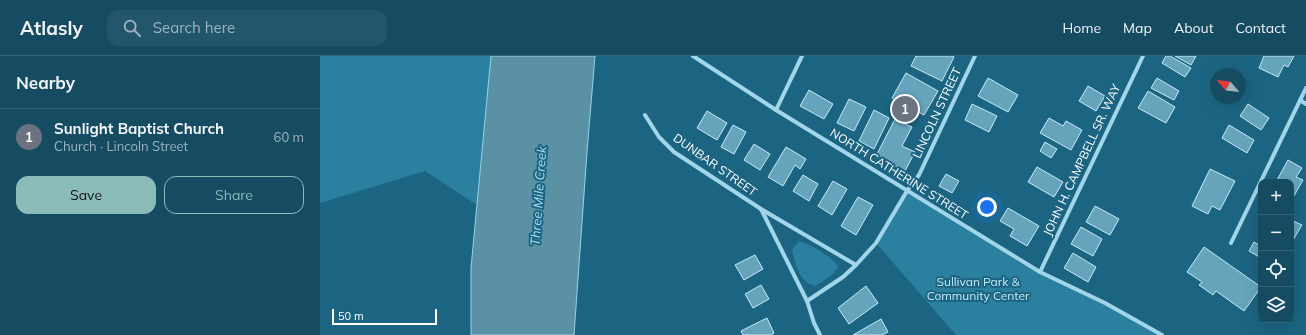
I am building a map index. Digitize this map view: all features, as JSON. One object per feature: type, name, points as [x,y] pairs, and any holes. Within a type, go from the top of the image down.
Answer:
[{"type":"street","name":"NORTH CATHERINE STREET","points":[[693,56],[776,110],[1040,272],[1105,303],[1162,335]]},
{"type":"street","points":[[776,110],[802,56]]},
{"type":"street","name":"LINCOLN STREET","points":[[807,301],[843,277],[856,266],[876,243],[907,191],[919,175],[975,56]]},
{"type":"street","name":"JOHN H. CAMPBELL SR. WAY","points":[[1040,272],[1143,56]]},
{"type":"street","points":[[1231,244],[1306,88]]},
{"type":"street","points":[[1300,100],[1306,104]]},
{"type":"street","name":"DUNBAR STREET","points":[[645,116],[659,137],[674,152],[761,209],[856,266]]},
{"type":"street","name":"DUNBAR STREET","points":[[761,209],[807,301],[814,323],[820,335]]},
{"type":"green space","points":[[320,56],[491,56],[477,205],[425,171],[320,203]]},
{"type":"green space","name":"Sullivan Park & Community Center","points":[[907,191],[1040,272],[1105,303],[1162,335],[956,335],[876,243]]},
{"type":"green space","points":[[799,241],[820,251],[838,266],[831,275],[815,286],[809,284],[801,276],[797,267],[792,250]]},
{"type":"water","name":"Three Mile Creek","points":[[491,56],[595,56],[574,335],[471,335],[471,268]]},
{"type":"building","points":[[916,56],[954,57],[942,81],[911,66]]},
{"type":"building","points":[[1166,56],[1170,56],[1191,68],[1185,77],[1162,63]]},
{"type":"building","points":[[1175,56],[1196,56],[1191,65]]},
{"type":"building","points":[[1264,56],[1294,56],[1288,67],[1284,65],[1278,77],[1259,68]]},
{"type":"building","points":[[906,73],[938,91],[924,115],[892,98]]},
{"type":"building","points":[[988,78],[1018,95],[1008,112],[978,96]]},
{"type":"building","points":[[1157,78],[1179,91],[1174,100],[1151,88]]},
{"type":"building","points":[[1088,86],[1105,96],[1096,111],[1079,101]]},
{"type":"building","points":[[809,90],[833,104],[824,119],[800,106]]},
{"type":"building","points":[[1148,91],[1175,107],[1166,123],[1138,108]]},
{"type":"building","points":[[849,99],[866,107],[854,131],[837,123]]},
{"type":"building","points":[[972,104],[997,116],[989,132],[965,120]]},
{"type":"building","points":[[1248,104],[1269,118],[1261,130],[1240,116]]},
{"type":"building","points":[[874,110],[889,118],[874,149],[859,141]]},
{"type":"building","points":[[707,111],[727,123],[717,140],[697,128]]},
{"type":"building","points":[[1049,118],[1063,126],[1066,121],[1082,130],[1071,150],[1040,133]]},
{"type":"building","points":[[895,119],[912,127],[902,146],[915,152],[905,171],[876,156]]},
{"type":"building","points":[[733,125],[746,132],[734,154],[721,147]]},
{"type":"building","points":[[1229,125],[1254,140],[1247,153],[1222,138]]},
{"type":"building","points":[[1045,142],[1057,149],[1051,158],[1040,151]]},
{"type":"building","points":[[754,144],[770,154],[760,170],[744,160]]},
{"type":"building","points":[[786,147],[806,159],[800,169],[795,165],[783,186],[768,177]]},
{"type":"building","points":[[1288,160],[1302,168],[1296,177],[1303,180],[1294,196],[1294,179],[1278,179]]},
{"type":"building","points":[[1037,167],[1063,182],[1054,197],[1028,182]]},
{"type":"building","points":[[1210,169],[1235,181],[1220,210],[1212,206],[1208,214],[1192,206]]},
{"type":"building","points":[[946,174],[959,181],[952,193],[939,186]]},
{"type":"building","points":[[803,175],[818,184],[809,201],[793,191]]},
{"type":"building","points":[[833,181],[847,189],[832,215],[818,206]]},
{"type":"building","points":[[858,197],[873,205],[856,235],[841,226]]},
{"type":"building","points":[[1095,206],[1119,219],[1110,235],[1086,222]]},
{"type":"building","points":[[1008,208],[1039,226],[1027,246],[1010,236],[1014,229],[1000,221]]},
{"type":"building","points":[[1294,221],[1302,225],[1294,238]]},
{"type":"building","points":[[1081,227],[1102,239],[1093,256],[1071,244]]},
{"type":"building","points":[[1254,242],[1258,244],[1258,256],[1249,251]]},
{"type":"building","points":[[1204,247],[1258,285],[1258,291],[1244,311],[1216,291],[1213,295],[1199,285],[1202,282],[1187,272]]},
{"type":"building","points":[[1073,253],[1096,267],[1088,282],[1064,268]]},
{"type":"building","points":[[755,255],[763,269],[744,280],[735,265]]},
{"type":"building","points":[[761,285],[769,299],[753,308],[745,294]]},
{"type":"building","points":[[866,286],[878,303],[849,324],[838,308]]},
{"type":"building","points":[[767,318],[774,333],[771,335],[743,335],[741,331]]},
{"type":"building","points":[[881,319],[888,332],[882,335],[853,335]]},
{"type":"place","name":"Sunlight Baptist Church","points":[[905,109]]}]
